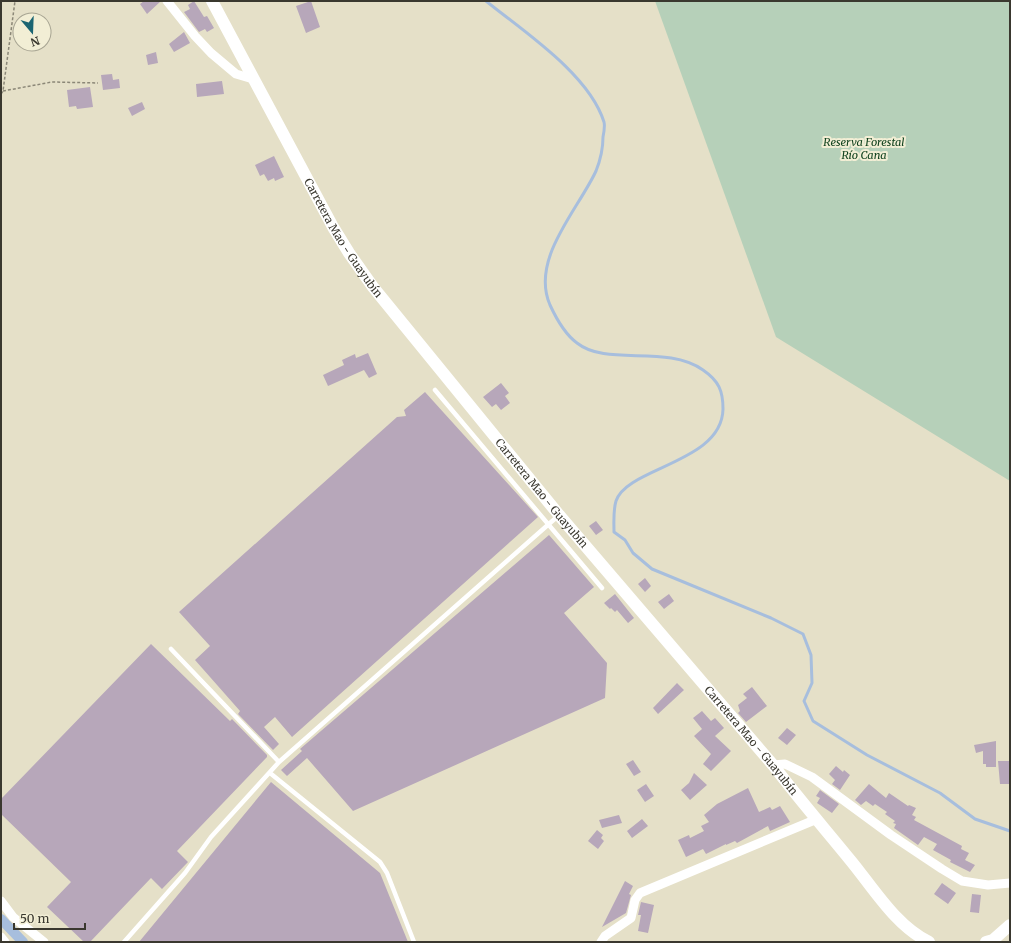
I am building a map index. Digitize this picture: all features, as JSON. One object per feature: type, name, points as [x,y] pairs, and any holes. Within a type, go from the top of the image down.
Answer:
[{"type":"main road","name":"Carretera Mao - Guayubín","points":[[212,1],[348,253],[559,515],[774,765],[816,819],[899,919],[919,937],[929,942]]},
{"type":"main road","points":[[986,942],[993,940],[1010,925]]},
{"type":"street","points":[[167,1],[195,36],[211,53],[236,74],[254,79]]},
{"type":"street","points":[[774,765],[784,764],[812,777],[885,830],[942,869],[962,880],[988,885],[1010,883]]},
{"type":"street","points":[[601,942],[605,936],[631,918],[636,900],[640,894],[816,819]]},
{"type":"street","points":[[1,901],[13,917],[44,942]]},
{"type":"street","points":[[1,937],[5,942]]},
{"type":"lane","points":[[435,390],[602,588]]},
{"type":"lane","points":[[124,942],[185,873],[211,837],[279,762],[559,515]]},
{"type":"lane","points":[[171,649],[279,762]]},
{"type":"lane","points":[[270,773],[380,862],[388,873],[414,942]]},
{"type":"path","points":[[1,94],[3,91],[15,1]]},
{"type":"path","points":[[3,91],[52,82],[98,83]]},
{"type":"green space","name":"Reserva Forestal Río Cana","points":[[655,1],[1010,1],[1010,481],[776,337]]},
{"type":"building","points":[[144,1],[161,1],[147,14],[140,4]]},
{"type":"building","points":[[194,1],[204,17],[207,16],[214,28],[207,32],[205,29],[199,32],[184,12],[190,9],[188,5]]},
{"type":"building","points":[[311,1],[320,27],[306,33],[296,6]]},
{"type":"building","points":[[184,32],[190,43],[174,52],[169,44]]},
{"type":"building","points":[[156,52],[158,63],[148,65],[146,55]]},
{"type":"building","points":[[112,74],[113,80],[119,79],[120,88],[103,90],[101,75]]},
{"type":"building","points":[[222,81],[224,94],[197,97],[196,84]]},
{"type":"building","points":[[90,87],[93,107],[77,109],[76,106],[69,107],[67,90]]},
{"type":"building","points":[[142,102],[145,109],[132,116],[128,108]]},
{"type":"building","points":[[274,156],[284,177],[275,181],[274,178],[268,181],[264,174],[260,176],[255,165]]},
{"type":"building","points":[[368,353],[377,374],[369,378],[364,370],[328,386],[323,375],[344,365],[342,360],[355,354],[356,358]]},
{"type":"building","points":[[501,383],[509,393],[505,396],[510,403],[501,410],[496,404],[492,407],[483,397]]},
{"type":"building","points":[[425,392],[538,517],[292,737],[275,717],[264,727],[279,744],[273,750],[238,714],[240,711],[195,660],[210,646],[179,612],[397,417],[406,416],[404,410]]},
{"type":"building","points":[[596,521],[603,530],[596,535],[589,526]]},
{"type":"building","points":[[549,535],[594,587],[564,613],[607,663],[605,698],[353,811],[307,758],[287,776],[281,770],[302,751],[300,749]]},
{"type":"building","points":[[645,578],[651,586],[645,592],[638,584]]},
{"type":"building","points":[[615,594],[634,618],[628,623],[617,610],[615,612],[604,603]]},
{"type":"building","points":[[669,594],[674,601],[664,609],[658,602]]},
{"type":"building","points":[[151,644],[230,721],[232,719],[267,755],[267,757],[177,851],[188,862],[162,889],[151,878],[90,942],[84,942],[47,907],[71,882],[1,814],[1,799]]},
{"type":"building","points":[[677,683],[684,690],[658,714],[653,708]]},
{"type":"building","points":[[752,687],[767,706],[746,722],[738,713],[740,711],[738,705],[747,698],[743,694]]},
{"type":"building","points":[[702,711],[711,721],[715,718],[724,728],[715,736],[731,751],[711,771],[703,764],[711,754],[694,736],[702,729],[693,718]]},
{"type":"building","points":[[787,728],[796,735],[787,745],[778,738]]},
{"type":"building","points":[[996,741],[996,767],[986,767],[986,764],[983,764],[983,751],[976,753],[974,745]]},
{"type":"building","points":[[633,760],[641,772],[634,776],[626,764]]},
{"type":"building","points":[[998,761],[1010,761],[1010,784],[1000,784]]},
{"type":"building","points":[[836,766],[843,772],[844,770],[850,775],[840,790],[832,784],[835,780],[829,774]]},
{"type":"building","points":[[694,773],[707,785],[690,800],[681,790],[689,783]]},
{"type":"building","points":[[271,782],[380,873],[408,942],[139,942]]},
{"type":"building","points":[[646,784],[654,796],[645,802],[637,790]]},
{"type":"building","points":[[869,784],[886,798],[889,793],[908,806],[909,805],[916,808],[912,815],[916,817],[914,820],[962,846],[961,849],[969,853],[965,860],[975,865],[970,872],[950,862],[951,860],[933,850],[937,844],[924,837],[918,845],[894,828],[896,824],[893,823],[895,821],[885,814],[887,812],[875,804],[873,806],[866,801],[861,805],[855,800]]},
{"type":"building","points":[[748,788],[759,812],[770,807],[772,810],[780,806],[790,822],[770,831],[768,826],[737,843],[735,841],[726,844],[706,854],[703,849],[686,857],[678,840],[689,835],[690,838],[704,831],[701,826],[709,822],[704,815],[717,804]]},
{"type":"building","points":[[820,790],[839,804],[832,813],[817,803],[820,798],[816,796]]},
{"type":"building","points":[[619,815],[622,823],[602,828],[599,820]]},
{"type":"building","points":[[642,819],[648,826],[632,838],[627,831]]},
{"type":"building","points":[[597,830],[603,835],[601,838],[604,841],[598,849],[588,841]]},
{"type":"building","points":[[625,881],[633,886],[629,894],[631,895],[626,913],[602,927]]},
{"type":"building","points":[[942,883],[956,893],[948,904],[934,894]]},
{"type":"building","points":[[972,894],[981,895],[979,913],[970,912]]},
{"type":"building","points":[[641,902],[654,905],[648,933],[638,931],[641,915],[638,915]]},
{"type":"waterway","points":[[486,1],[536,40],[570,71],[596,104],[604,122],[602,150],[596,171],[559,235],[551,253],[546,270],[545,288],[550,305],[558,321],[573,340],[590,350],[604,354],[655,356],[688,362],[703,370],[713,378],[721,392],[723,409],[719,427],[707,441],[692,453],[637,480],[624,490],[616,501],[615,505],[614,532],[625,540],[633,553],[652,569],[771,618],[803,634],[811,655],[812,683],[804,701],[813,721],[867,755],[940,793],[975,819],[1010,831]]},
{"type":"waterway","points":[[1,919],[23,942]]}]
